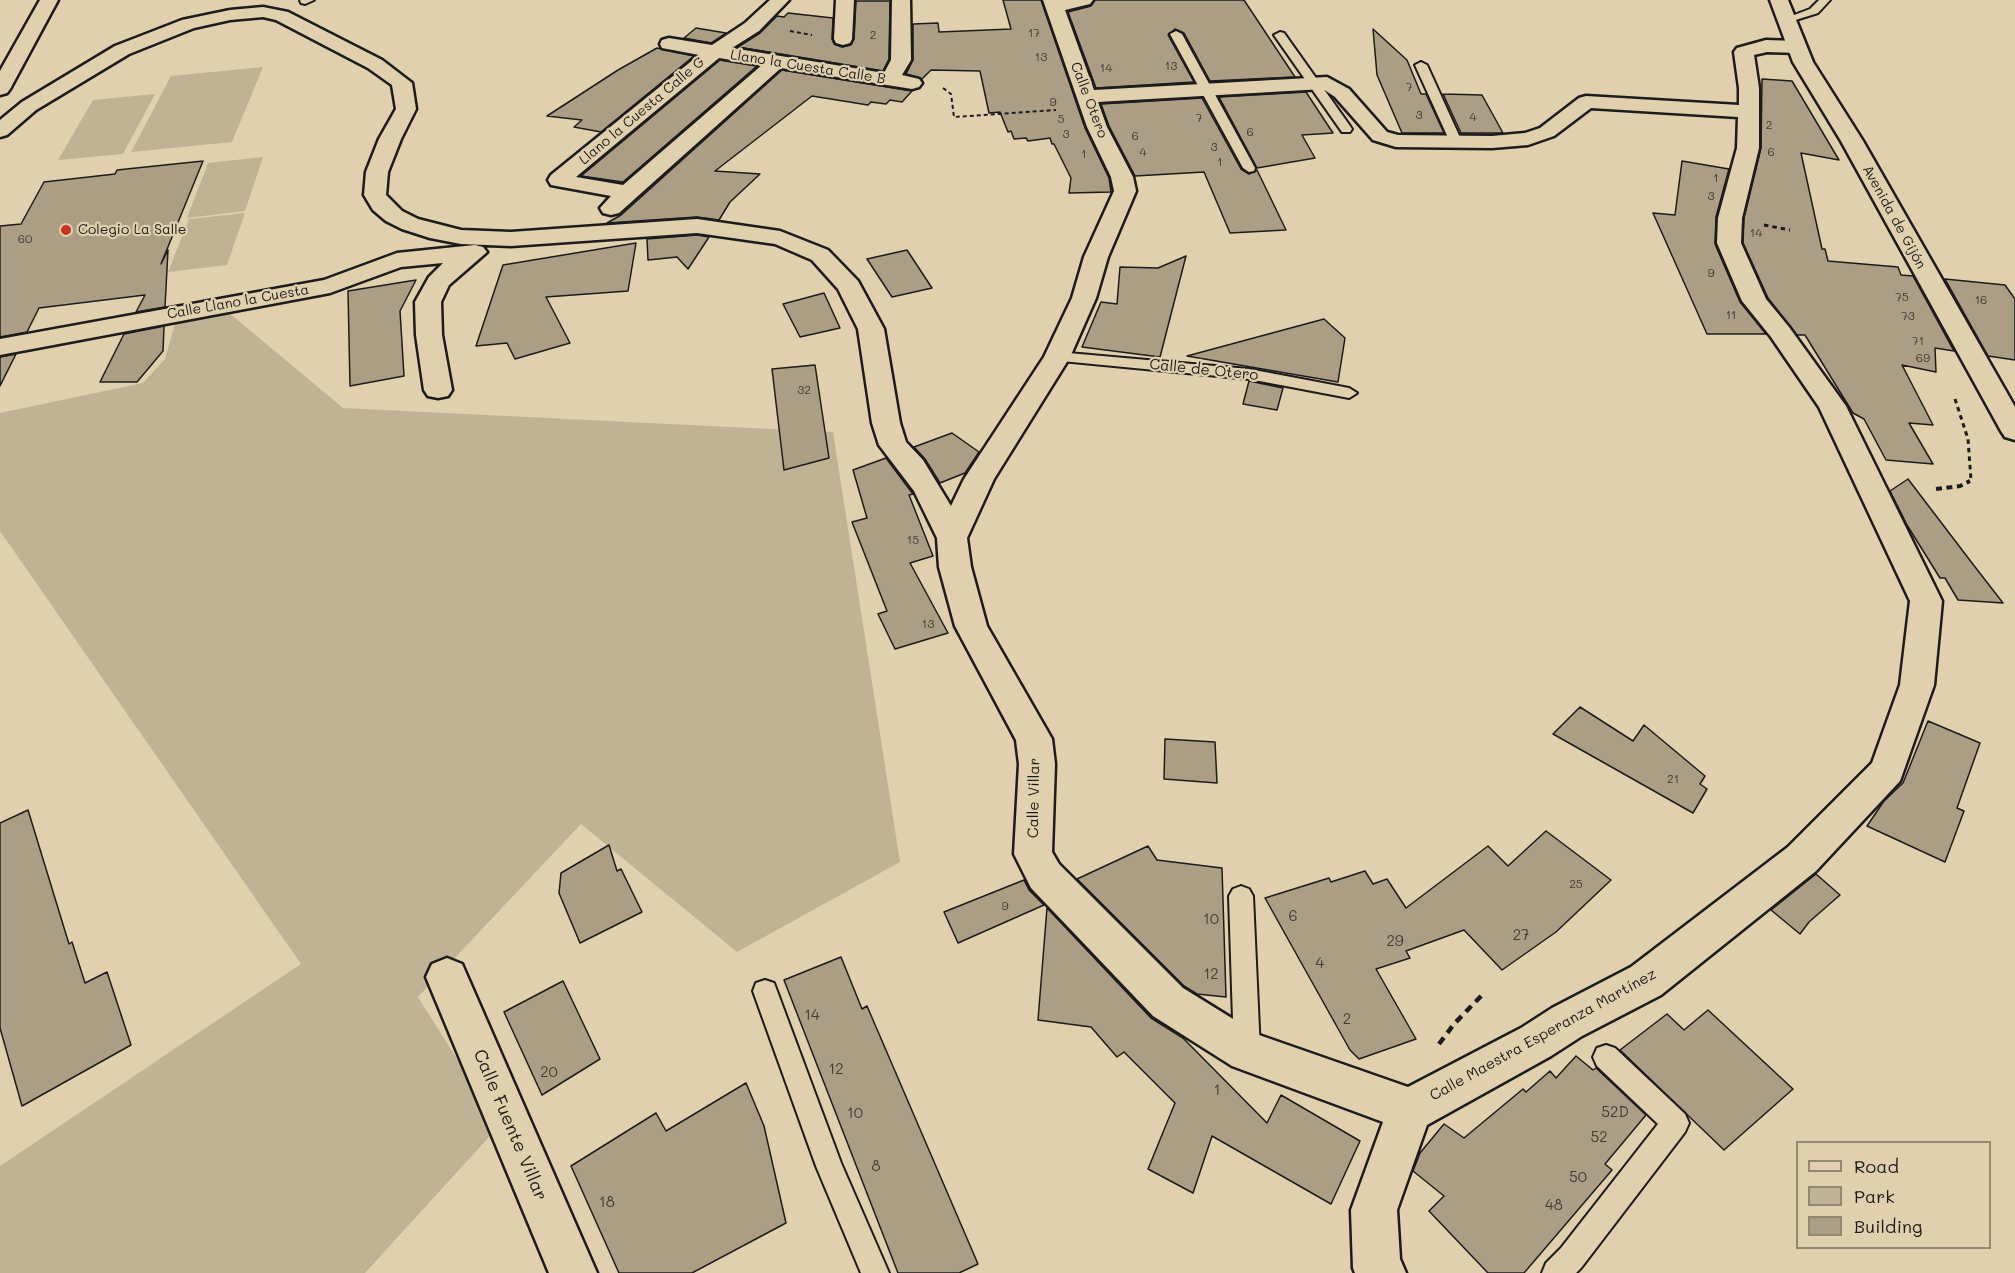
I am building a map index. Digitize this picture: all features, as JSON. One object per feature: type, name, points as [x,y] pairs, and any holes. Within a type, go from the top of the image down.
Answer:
[{"type":"street","points":[[0,89],[49,0]]},
{"type":"street","points":[[282,16],[306,0]]},
{"type":"street","name":"Llano la Cuesta Calle G","points":[[628,193],[559,180],[714,52],[752,27],[780,0]]},
{"type":"street","points":[[843,39],[845,0]]},
{"type":"street","points":[[889,80],[901,60],[901,0]]},
{"type":"street","points":[[1053,4],[1084,0]]},
{"type":"street","name":"Calle Otero","points":[[1053,4],[1088,103],[1122,177],[1125,191],[1096,257],[1084,298],[1057,357]]},
{"type":"street","points":[[0,131],[29,106],[122,50],[150,37],[189,24],[230,15],[263,12],[282,16],[375,64],[402,83],[406,109],[390,139],[377,172],[375,195],[381,205],[394,216],[438,233],[461,237],[511,239],[697,226],[780,238],[820,255],[849,285],[871,329],[886,423],[892,446],[913,466],[928,489],[952,538]]},
{"type":"street","name":"Calle Maestra Esperanza Martínez","points":[[1410,1110],[1646,981],[1802,859],[1887,771],[1917,685],[1926,601],[1832,406],[1780,332],[1754,301],[1729,243],[1730,218],[1748,148],[1749,88],[1744,52],[1766,46],[1787,22]]},
{"type":"street","name":"Avenida de Gijón","points":[[1787,22],[2015,431]]},
{"type":"street","name":"Llano la Cuesta Calle B","points":[[669,44],[912,83]]},
{"type":"street","points":[[600,231],[609,211],[776,62]]},
{"type":"street","points":[[1088,103],[1206,90],[1333,85],[1380,136],[1396,141],[1456,142],[1528,139],[1547,132],[1586,102],[1749,112]]},
{"type":"street","points":[[438,390],[429,335],[428,302],[438,282],[456,264],[474,253],[511,239]]},
{"type":"street","name":"Calle Llano la Cuesta","points":[[0,347],[330,286],[397,260],[474,253]]},
{"type":"street","points":[[952,538],[980,479],[1057,357]]},
{"type":"street","name":"Calle Villar","points":[[952,538],[956,567],[971,626],[1034,739],[1037,764],[1033,854],[1045,876],[1168,1002],[1247,1051],[1410,1110]]},
{"type":"street","name":"Calle Fuente Villar","points":[[447,977],[573,1273]]},
{"type":"street","points":[[1382,1273],[1377,1268],[1374,1210],[1410,1110]]},
{"type":"lane","points":[[1787,22],[1814,11],[1825,0]]},
{"type":"lane","points":[[1176,34],[1249,168]]},
{"type":"lane","points":[[1280,35],[1346,129]]},
{"type":"lane","points":[[1421,65],[1456,142]]},
{"type":"lane","name":"Calle de Otero","points":[[1057,357],[1249,374],[1349,393]]},
{"type":"lane","points":[[1241,896],[1247,1051]]},
{"type":"lane","points":[[765,991],[829,1166],[875,1273]]},
{"type":"lane","points":[[1556,1273],[1571,1258],[1676,1123],[1605,1057]]},
{"type":"path","points":[[912,83],[925,83],[942,88],[951,94],[954,117],[1088,103]]},
{"type":"path","points":[[1936,489],[1960,486],[1971,480],[1968,439],[1944,368],[1969,350]]},
{"type":"green space","points":[[263,67],[232,142],[131,152],[171,76]]},
{"type":"green space","points":[[155,94],[123,154],[58,160],[93,100]]},
{"type":"green space","points":[[263,157],[245,211],[187,218],[208,163]]},
{"type":"green space","points":[[245,213],[227,265],[168,272],[189,219]]},
{"type":"green space","points":[[228,312],[343,408],[833,432],[900,862],[737,952],[581,824],[418,997],[499,1126],[365,1273],[0,1273],[0,1166],[301,964],[0,531],[0,413],[143,383],[165,359],[176,320]]},
{"type":"building","points":[[1003,0],[1041,0],[1085,128],[1109,178],[1111,192],[1069,193],[1071,178],[1050,138],[1028,141],[1026,138],[1014,139],[1011,131],[1008,132],[1000,112],[989,113],[980,71],[931,70],[922,79],[906,74],[913,60],[913,24],[938,23],[939,32],[1011,29]]},
{"type":"building","points":[[1095,0],[1244,0],[1295,77],[1210,81],[1184,33],[1175,29],[1168,35],[1194,82],[1096,88],[1068,12],[1091,6]]},
{"type":"building","points":[[856,1],[890,1],[889,59],[883,71],[738,47],[760,33],[777,16],[784,17],[788,13],[833,18],[832,39],[834,44],[842,47],[851,45],[854,39]]},
{"type":"building","points":[[696,28],[726,33],[711,43],[684,38]]},
{"type":"building","points":[[1373,29],[1407,60],[1421,94],[1426,94],[1444,133],[1402,133],[1377,75]]},
{"type":"building","points":[[657,48],[694,56],[601,132],[574,127],[582,120],[547,116],[618,70]]},
{"type":"building","points":[[720,60],[757,66],[623,182],[581,176]]},
{"type":"building","points":[[782,70],[912,91],[902,102],[890,100],[886,104],[871,102],[868,105],[812,96],[715,171],[760,174],[730,202],[719,220],[697,217],[607,223],[621,215]]},
{"type":"building","points":[[1762,79],[1792,81],[1839,160],[1801,153],[1822,249],[1825,249],[1828,261],[1898,267],[1901,275],[1913,276],[1954,351],[1935,348],[1936,372],[1902,365],[1933,425],[1909,423],[1933,464],[1886,460],[1864,419],[1853,413],[1805,335],[1797,335],[1768,298],[1743,243],[1744,218],[1761,148]]},
{"type":"building","points":[[1306,92],[1333,133],[1302,135],[1315,158],[1257,168],[1219,97]]},
{"type":"building","points":[[1443,94],[1482,95],[1503,133],[1461,133]]},
{"type":"building","points":[[1202,98],[1241,169],[1249,174],[1257,170],[1286,230],[1230,233],[1204,172],[1135,176],[1109,126],[1101,104]]},
{"type":"building","points":[[203,161],[161,264],[168,250],[165,307],[136,312],[145,295],[39,308],[27,332],[0,337],[0,226],[21,224],[44,182],[115,174],[117,170]]},
{"type":"building","points":[[1682,161],[1729,169],[1716,217],[1715,244],[1740,302],[1766,334],[1707,334],[1653,213],[1675,215]]},
{"type":"building","points":[[697,235],[709,237],[688,269],[677,257],[648,260],[647,239]]},
{"type":"building","points":[[636,243],[628,291],[546,297],[570,343],[515,359],[507,343],[476,346],[503,265]]},
{"type":"building","points":[[907,250],[932,288],[892,297],[867,259]]},
{"type":"building","points":[[1186,256],[1160,357],[1082,347],[1101,302],[1117,304],[1120,267],[1158,268]]},
{"type":"building","points":[[1945,279],[2005,285],[2015,299],[2015,360],[1988,356]]},
{"type":"building","points":[[416,280],[400,311],[404,376],[350,386],[348,291]]},
{"type":"building","points":[[824,293],[840,328],[800,337],[783,304]]},
{"type":"building","points":[[1324,319],[1345,338],[1338,382],[1187,356]]},
{"type":"building","points":[[164,326],[163,351],[137,382],[100,382],[124,334]]},
{"type":"building","points":[[16,354],[0,386],[0,357]]},
{"type":"building","points":[[815,365],[829,458],[784,470],[772,369]]},
{"type":"building","points":[[1249,381],[1283,388],[1277,410],[1243,404]]},
{"type":"building","points":[[952,433],[979,452],[965,473],[940,483],[925,459],[914,447]]},
{"type":"building","points":[[886,458],[913,494],[909,495],[933,556],[910,563],[948,633],[895,649],[878,614],[887,611],[852,522],[867,518],[853,470]]},
{"type":"building","points":[[1908,479],[2003,603],[1958,600],[1945,578],[1940,578],[1907,525],[1890,491]]},
{"type":"building","points":[[1580,707],[1633,741],[1644,725],[1705,776],[1700,784],[1707,789],[1693,813],[1553,734]]},
{"type":"building","points":[[1928,721],[1980,743],[1957,808],[1964,811],[1945,862],[1867,826],[1884,801],[1903,783]]},
{"type":"building","points":[[1165,739],[1215,742],[1217,783],[1164,779]]},
{"type":"building","points":[[28,810],[69,944],[72,942],[85,983],[107,972],[131,1045],[22,1106],[0,1028],[0,823]]},
{"type":"building","points":[[1546,831],[1611,880],[1556,932],[1502,970],[1464,930],[1406,951],[1410,958],[1376,969],[1416,1039],[1359,1059],[1350,1050],[1265,898],[1329,878],[1331,882],[1365,871],[1373,884],[1387,879],[1406,908],[1488,846],[1508,866]]},
{"type":"building","points":[[609,845],[617,871],[621,869],[642,912],[580,943],[559,893],[561,873]]},
{"type":"building","points":[[1148,846],[1157,860],[1222,868],[1226,997],[1197,994],[1184,986],[1077,879]]},
{"type":"building","points":[[1816,874],[1840,895],[1809,922],[1800,934],[1771,910]]},
{"type":"building","points":[[1024,880],[1029,890],[1044,905],[958,943],[944,912]]},
{"type":"building","points":[[1047,908],[1151,1018],[1183,1038],[1267,1123],[1281,1095],[1360,1141],[1331,1204],[1212,1136],[1193,1193],[1148,1169],[1175,1103],[1124,1052],[1117,1057],[1091,1027],[1038,1020]]},
{"type":"building","points":[[841,957],[862,1009],[867,1006],[978,1264],[959,1273],[898,1273],[784,980]]},
{"type":"building","points":[[563,981],[600,1059],[542,1095],[504,1012]]},
{"type":"building","points":[[1708,1010],[1793,1089],[1724,1150],[1620,1050],[1667,1014],[1684,1030]]},
{"type":"building","points":[[1576,1056],[1593,1070],[1596,1068],[1646,1115],[1605,1164],[1612,1170],[1524,1273],[1488,1273],[1429,1211],[1444,1196],[1413,1171],[1420,1153],[1444,1124],[1464,1138],[1523,1089],[1526,1092],[1550,1071],[1556,1078]]},
{"type":"building","points":[[746,1083],[764,1126],[786,1223],[692,1273],[619,1273],[571,1166],[656,1113],[666,1131]]},
{"type":"place","name":"Colegio La Salle","points":[[66,230]]}]
